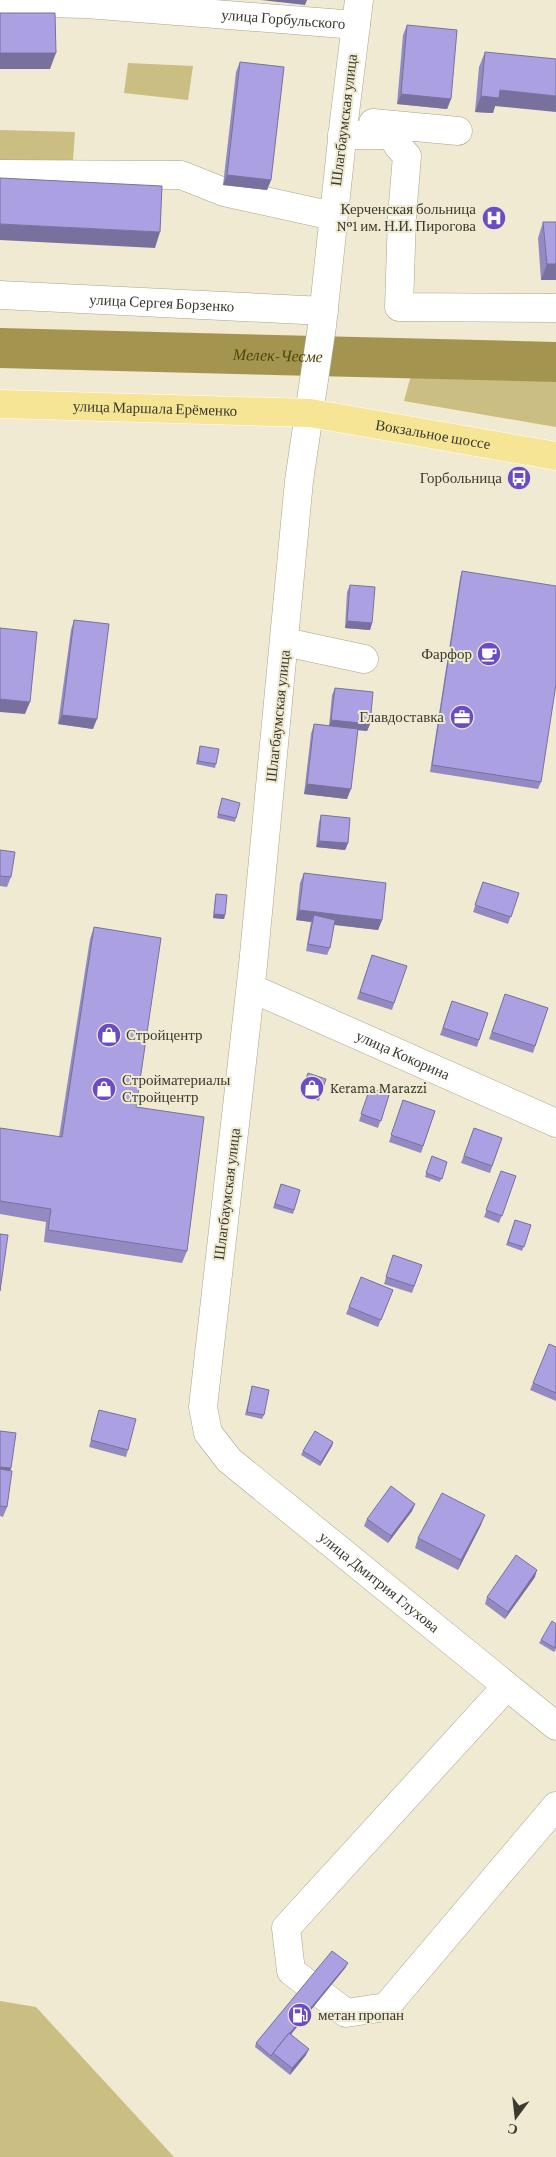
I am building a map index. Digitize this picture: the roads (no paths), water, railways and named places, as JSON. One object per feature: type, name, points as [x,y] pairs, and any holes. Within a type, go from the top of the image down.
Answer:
[{"type":"main road","name":"улица Маршала Ерёменко","points":[[0,404],[312,401]]},
{"type":"main road","name":"Вокзальное шоссе","points":[[312,401],[556,456]]},
{"type":"street","name":"улица Горбульского","points":[[0,2],[358,12]]},
{"type":"street","name":"Шлагбаумская улица","points":[[208,1433],[203,1407],[251,988],[299,481],[323,319],[343,128],[358,12]]},
{"type":"street","points":[[343,128],[458,131]]},
{"type":"street","points":[[393,130],[398,146],[408,156],[402,216],[399,307],[556,308]]},
{"type":"street","points":[[0,174],[181,175],[224,192],[333,216]]},
{"type":"street","name":"улица Сергея Борзенко","points":[[0,295],[323,319]]},
{"type":"street","points":[[285,642],[364,659]]},
{"type":"street","name":"улица Кокорина","points":[[251,988],[556,1123]]},
{"type":"street","name":"улица Дмитрия Глухова","points":[[208,1433],[229,1460],[556,1726]]},
{"type":"street","points":[[506,1687],[286,1928],[290,1971],[346,2012],[386,2007],[556,1806]]},
{"type":"waterway","name":"Мелек-Чесме","points":[[0,348],[556,362]]},
{"type":"place","name":"Керченская больница №1 им. Н.И. Пирогова","points":[[494,218]]},
{"type":"place","name":"Горбольница","points":[[519,478]]},
{"type":"place","name":"Фарфор","points":[[489,654]]},
{"type":"place","name":"Главдоставка","points":[[462,717]]},
{"type":"place","name":"Стройцентр","points":[[109,1035]]},
{"type":"place","name":"Kerama Marazzi","points":[[312,1088]]},
{"type":"place","name":"Стройматериалы Стройцентр","points":[[104,1089]]},
{"type":"place","name":"метан пропан","points":[[300,2015]]}]
